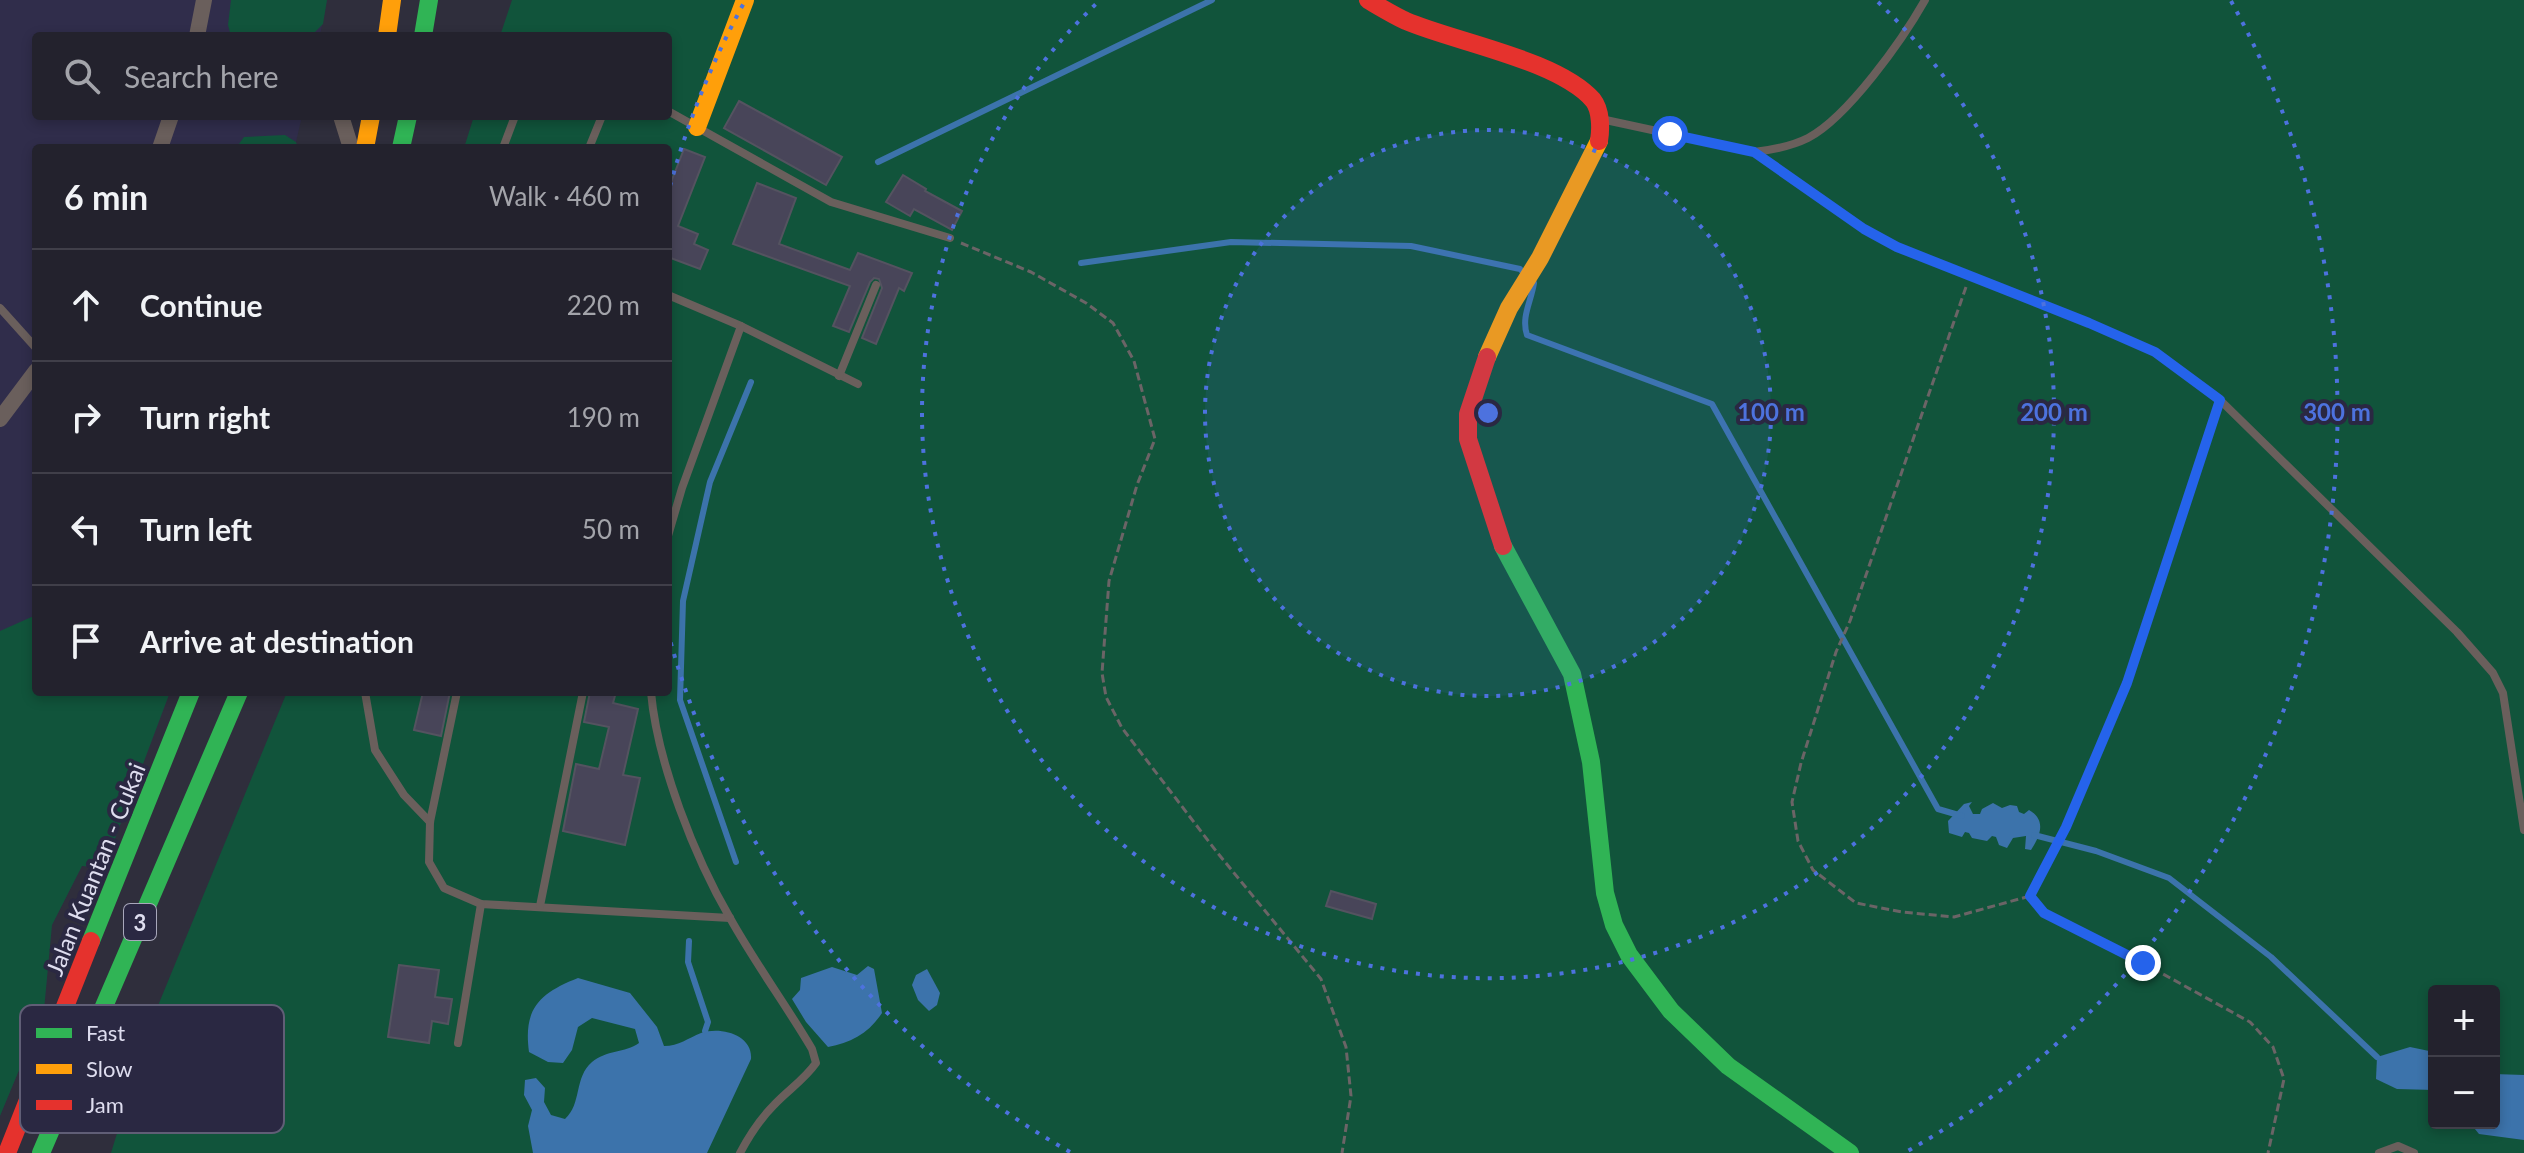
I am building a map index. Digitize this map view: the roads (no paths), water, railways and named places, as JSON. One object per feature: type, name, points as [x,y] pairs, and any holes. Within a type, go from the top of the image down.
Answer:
[{"type":"main road","points":[[388,32],[392,0]]},
{"type":"main road","points":[[424,32],[429,0]]},
{"type":"main road","points":[[697,127],[745,0]]},
{"type":"main road","points":[[1368,0],[1406,21],[1459,37],[1560,76],[1594,101],[1600,119],[1600,140],[1540,258],[1509,308],[1479,376],[1468,414],[1468,439],[1504,548],[1572,674],[1591,762],[1605,893],[1614,925],[1629,955],[1671,1011],[1728,1066],[1850,1153]]},
{"type":"main road","points":[[366,144],[370,120]]},
{"type":"main road","points":[[402,144],[407,120]]},
{"type":"main road","name":"Jalan Kuantan - Cukai","points":[[66,1005],[189,696]]},
{"type":"main road","name":"3","points":[[105,1005],[237,696]]},
{"type":"main road","name":"Jalan Kuantan - Cukai","points":[[7,1153],[20,1120]]},
{"type":"main road","name":"3","points":[[41,1153],[50,1133]]},
{"type":"street","points":[[198,32],[204,0]]},
{"type":"street","points":[[161,144],[170,120]]},
{"type":"street","points":[[342,120],[350,144]]},
{"type":"street","points":[[0,419],[32,376]]},
{"type":"lane","points":[[1600,119],[1754,152],[1774,150],[1809,137],[1836,116],[1865,86],[1925,0]]},
{"type":"lane","points":[[672,113],[831,202],[950,238]]},
{"type":"lane","points":[[504,144],[514,120]]},
{"type":"lane","points":[[591,144],[600,120]]},
{"type":"lane","points":[[1754,152],[1864,229],[1934,264],[2155,352],[2220,400],[2457,632],[2493,673],[2503,693],[2524,830]]},
{"type":"lane","points":[[839,376],[876,285]]},
{"type":"lane","points":[[672,297],[741,326],[858,384]]},
{"type":"lane","points":[[0,308],[32,344]]},
{"type":"lane","points":[[672,522],[741,326]]},
{"type":"lane","points":[[366,696],[375,750],[404,795],[430,822]]},
{"type":"lane","points":[[456,696],[430,822],[429,862],[444,888],[481,904],[730,918]]},
{"type":"lane","points":[[540,906],[582,696]]},
{"type":"lane","points":[[652,696],[668,771],[703,863],[730,918],[779,993],[812,1049],[816,1063],[803,1080],[772,1106],[752,1131],[740,1153]]},
{"type":"lane","points":[[458,1043],[481,904]]},
{"type":"lane","points":[[2379,1153],[2398,1146],[2414,1153]]},
{"type":"water","points":[[1972,802],[1969,806],[1973,814],[1980,814],[1982,809],[1993,803],[2002,808],[2017,806],[2019,812],[2024,814],[2029,810],[2035,814],[2040,828],[2031,850],[2025,849],[2026,836],[2013,838],[2007,848],[1999,845],[1996,837],[1992,836],[1987,841],[1972,838],[1965,832],[1962,837],[1949,833],[1948,821],[1964,804]]},
{"type":"water","points":[[868,966],[874,969],[882,1013],[859,1036],[828,1047],[806,1022],[792,999],[800,990],[801,978],[832,967],[857,975]]},
{"type":"water","points":[[927,969],[940,993],[937,1005],[929,1011],[918,1000],[912,985],[916,975]]},
{"type":"water","points":[[578,978],[630,993],[657,1027],[664,1046],[709,1031],[734,1034],[747,1044],[751,1059],[707,1153],[533,1153],[528,1126],[532,1110],[524,1095],[525,1080],[536,1078],[545,1088],[544,1102],[551,1115],[565,1119],[574,1106],[586,1068],[603,1055],[639,1043],[635,1029],[592,1018],[578,1027],[572,1050],[563,1063],[548,1062],[529,1052],[529,1024],[537,1004],[553,990]]},
{"type":"water","points":[[2410,1047],[2428,1051],[2428,1090],[2397,1089],[2376,1079],[2377,1057]]},
{"type":"water","points":[[2500,1074],[2524,1075],[2524,1140],[2479,1134],[2475,1129],[2500,1129]]},
{"type":"waterway","points":[[878,162],[1212,0]]},
{"type":"waterway","points":[[1081,263],[1231,242],[1411,246],[1520,269],[1526,275]]},
{"type":"waterway","points":[[1534,283],[1526,316],[1527,335],[1712,404],[1938,809],[1962,816]]},
{"type":"waterway","points":[[736,862],[680,700],[683,601],[710,482],[751,382]]},
{"type":"waterway","points":[[2034,835],[2096,851],[2169,878],[2271,957],[2377,1057]]},
{"type":"waterway","points":[[689,941],[688,962],[708,1022],[705,1031]]}]
